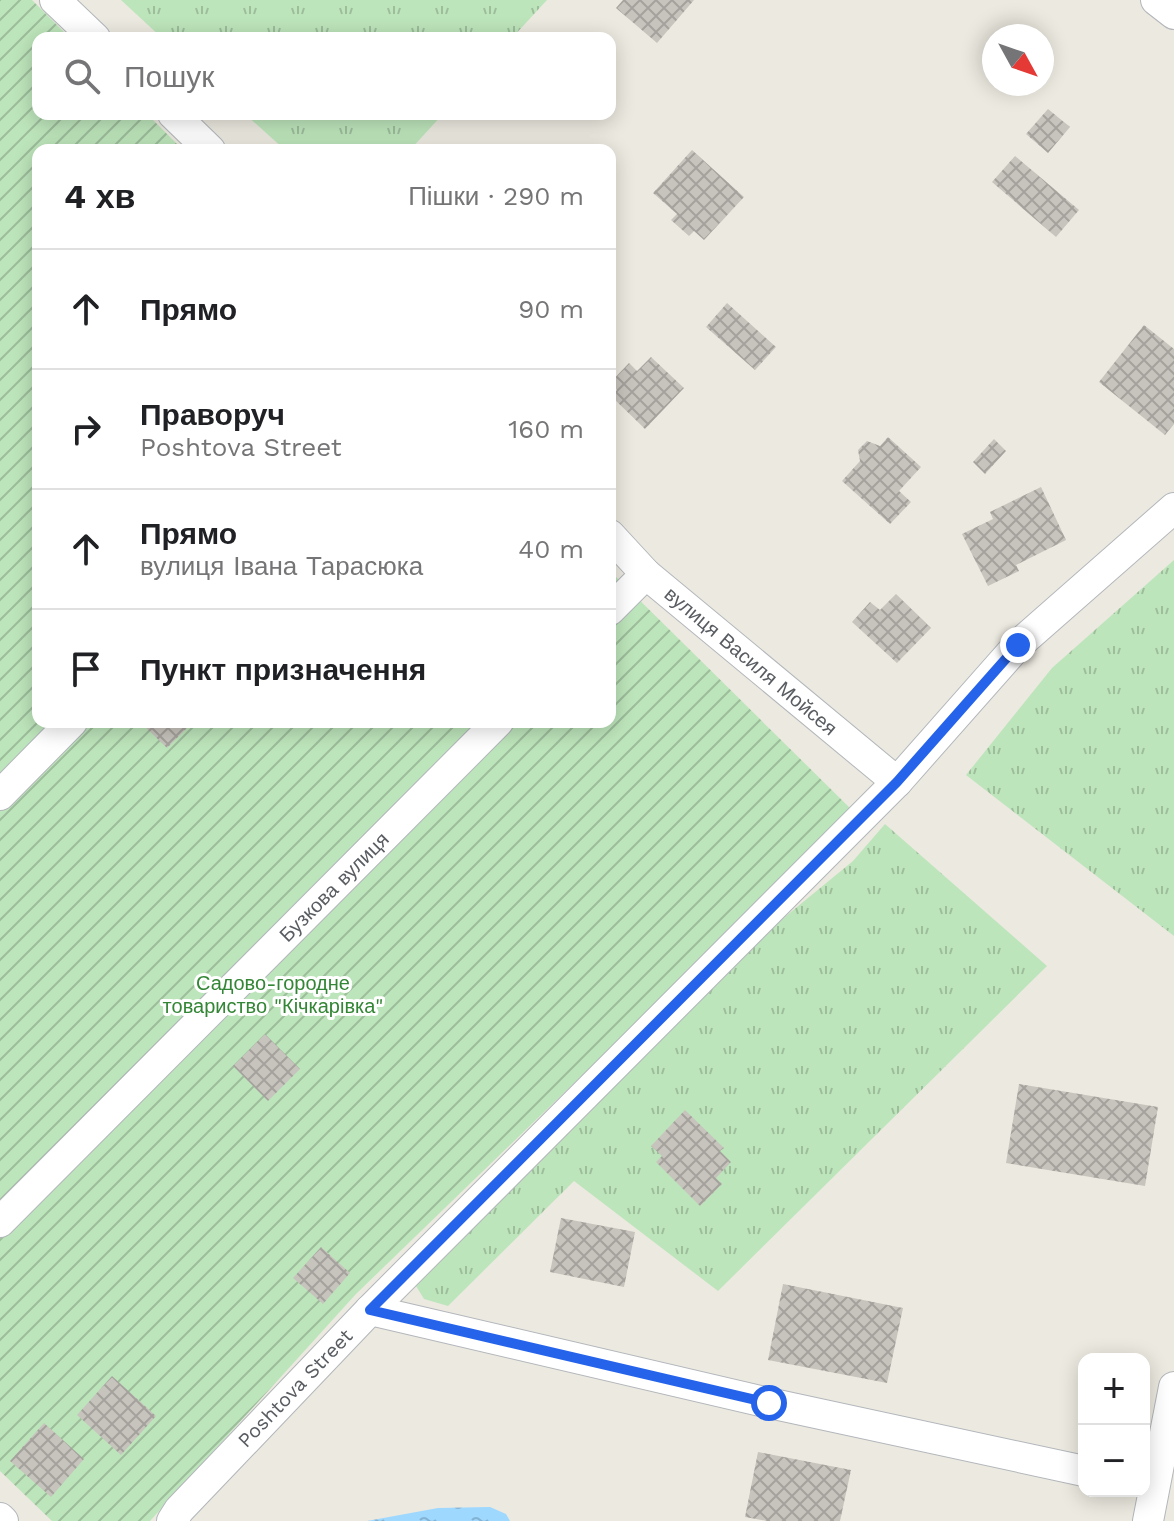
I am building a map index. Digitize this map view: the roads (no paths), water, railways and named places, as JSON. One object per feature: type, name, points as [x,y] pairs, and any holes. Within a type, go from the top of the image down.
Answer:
[{"type":"street","points":[[55,0],[89,32]]},
{"type":"street","points":[[1156,0],[1174,14]]},
{"type":"street","points":[[179,120],[204,144]]},
{"type":"street","name":"Poshtova Street","points":[[172,1521],[179,1510],[370,1310],[897,782],[1018,645],[1174,508]]},
{"type":"street","name":"вулиця Василя Мойсея","points":[[616,542],[646,574],[897,782]]},
{"type":"street","points":[[616,604],[646,574]]},
{"type":"street","points":[[0,795],[66,728]]},
{"type":"street","name":"Бузкова вулиця","points":[[0,1222],[492,728]]},
{"type":"street","points":[[370,1310],[784,1406],[1078,1470]]},
{"type":"street","points":[[1150,1482],[1174,1387]]},
{"type":"street","points":[[1148,1521],[1149,1497]]},
{"type":"water","points":[[490,1507],[506,1514],[510,1521],[367,1521],[438,1508]]},
{"type":"park label","name":"Садово-городне товариство \"Кічкарівка\"","points":[[273,994]]}]
